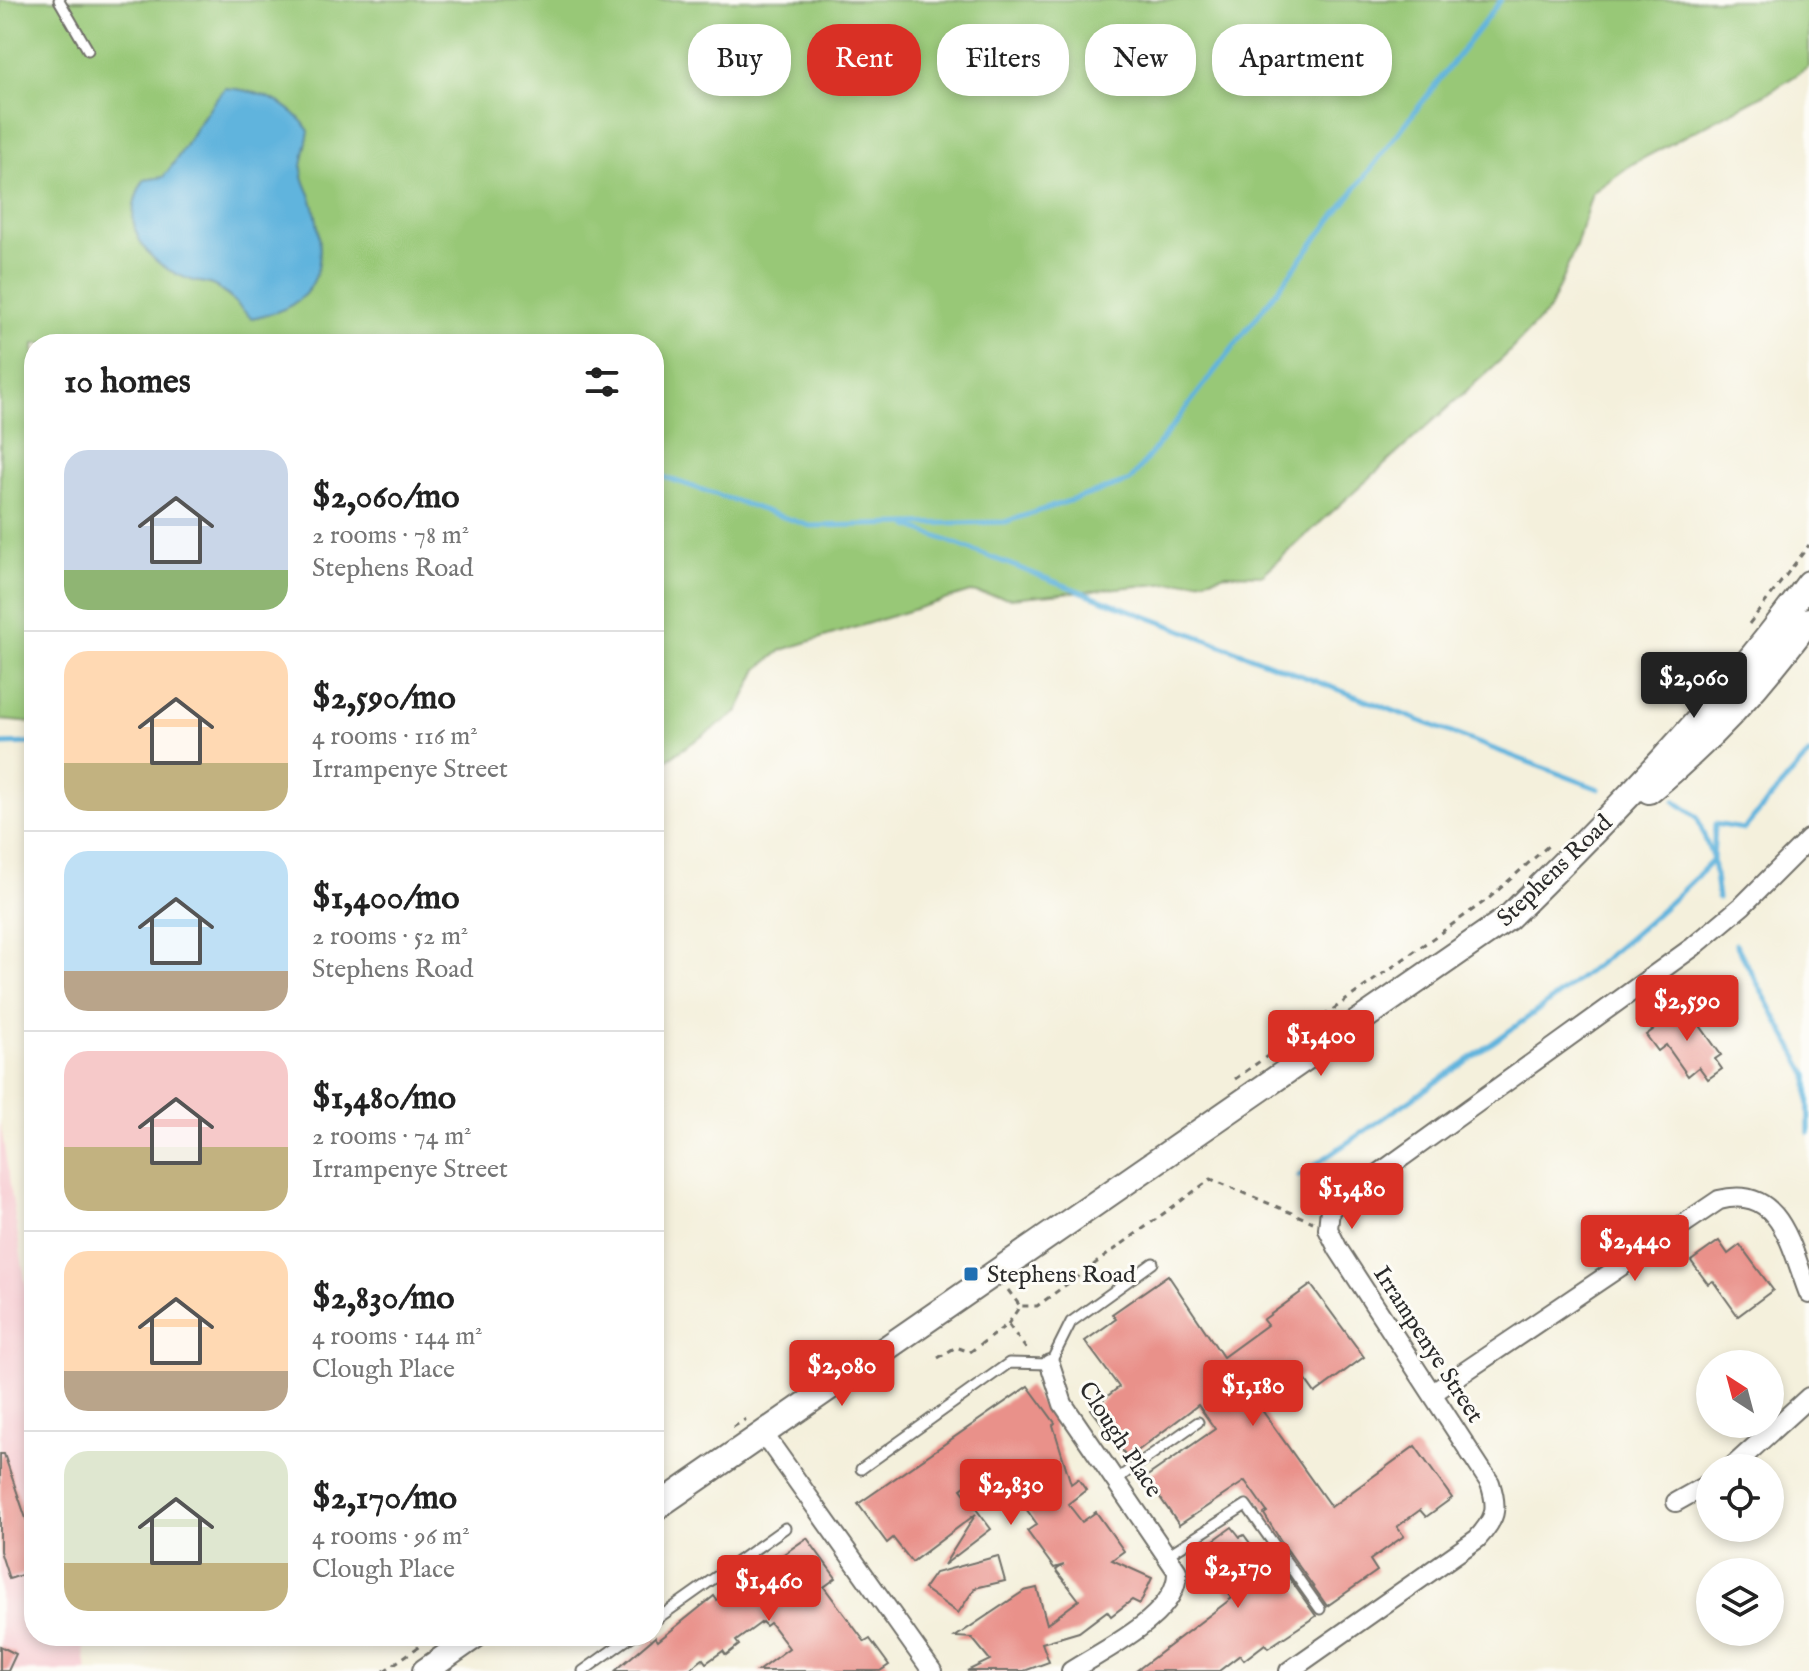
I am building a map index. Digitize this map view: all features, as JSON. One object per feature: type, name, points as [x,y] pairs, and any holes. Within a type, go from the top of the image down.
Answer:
[{"type":"street","name":"Stephens Road","points":[[664,1501],[758,1424],[1508,918],[1593,834],[1756,655],[1809,583]]},
{"type":"street","points":[[1593,834],[1694,755],[1767,677],[1809,620]]},
{"type":"street","points":[[1328,1229],[1330,1209],[1349,1192],[1693,947],[1743,905],[1809,839]]},
{"type":"street","points":[[1433,1393],[1719,1200],[1750,1196],[1771,1210],[1780,1221],[1809,1294]]},
{"type":"street","name":"Irrampenye Street","points":[[1289,1671],[1477,1539],[1495,1519],[1497,1504],[1490,1483],[1328,1229]]},
{"type":"street","name":"Clough Place","points":[[1050,1364],[1063,1404],[1169,1554],[1178,1583],[1173,1597],[1161,1611],[1071,1671]]},
{"type":"street","points":[[1746,1454],[1809,1397]]},
{"type":"street","points":[[758,1424],[932,1671]]},
{"type":"street","points":[[1676,1502],[1696,1491]]},
{"type":"street","points":[[425,1671],[461,1646]]},
{"type":"lane","points":[[59,0],[88,50]]},
{"type":"lane","points":[[861,1469],[1009,1363],[1050,1364],[1071,1322],[1153,1263]]},
{"type":"lane","points":[[1117,1479],[1198,1422]]},
{"type":"lane","points":[[1169,1554],[1246,1505],[1320,1609]]},
{"type":"lane","points":[[664,1614],[785,1528]]},
{"type":"lane","points":[[583,1671],[618,1646]]},
{"type":"path","points":[[1746,628],[1809,545]]},
{"type":"path","points":[[1229,1084],[1488,899],[1555,840]]},
{"type":"path","points":[[938,1358],[956,1347],[970,1352],[1008,1324],[1020,1306],[1037,1306],[1211,1179],[1328,1229]]},
{"type":"path","points":[[1008,1324],[1029,1352],[1026,1364]]},
{"type":"path","points":[[730,1429],[758,1424]]},
{"type":"path","points":[[384,1671],[420,1646]]},
{"type":"shaded area","points":[[0,1122],[24,1273],[24,1646],[83,1646],[87,1671],[0,1671]]},
{"type":"green space","points":[[0,0],[1809,0],[1809,67],[1773,90],[1632,164],[1592,193],[1576,246],[1549,310],[1504,357],[1262,575],[1226,574],[1203,580],[1010,598],[970,592],[782,650],[758,669],[737,713],[664,761],[664,334],[24,334],[24,722],[0,720]]},
{"type":"water","points":[[225,88],[250,91],[273,99],[293,112],[309,131],[302,168],[318,225],[319,264],[306,293],[274,313],[251,318],[217,288],[162,266],[141,242],[133,214],[144,180],[163,177]]},
{"type":"building","points":[[1686,1006],[1721,1055],[1715,1059],[1722,1069],[1708,1079],[1699,1067],[1688,1076],[1666,1045],[1658,1051],[1646,1035]]},
{"type":"building","points":[[1719,1241],[1728,1254],[1740,1245],[1773,1290],[1738,1316],[1713,1281],[1708,1284],[1691,1261]]},
{"type":"building","points":[[1168,1275],[1223,1357],[1267,1325],[1263,1320],[1311,1285],[1364,1357],[1315,1393],[1302,1375],[1259,1406],[1331,1507],[1415,1446],[1452,1498],[1426,1517],[1420,1510],[1397,1527],[1404,1536],[1370,1560],[1377,1571],[1327,1606],[1279,1538],[1264,1514],[1267,1512],[1245,1481],[1179,1525],[1146,1477],[1215,1429],[1198,1405],[1128,1458],[1091,1409],[1119,1387],[1085,1341],[1116,1319],[1112,1314]]},
{"type":"building","points":[[1028,1386],[1055,1423],[1053,1425],[1071,1484],[1078,1479],[1086,1490],[1068,1504],[1082,1522],[1096,1512],[1124,1551],[1112,1560],[1152,1578],[1140,1604],[1132,1600],[1111,1616],[1107,1611],[1079,1632],[1042,1643],[1049,1662],[1024,1671],[967,1671],[990,1660],[972,1638],[955,1637],[1024,1591],[1037,1588],[1047,1624],[1079,1600],[1056,1570],[1064,1565],[1054,1568],[1027,1531],[1037,1524],[1021,1502],[1008,1506],[995,1464],[961,1489],[991,1529],[944,1565],[976,1514],[912,1562],[893,1538],[887,1543],[858,1504]]},
{"type":"building","points":[[0,1454],[4,1454],[24,1513],[24,1574],[9,1579],[0,1551]]},
{"type":"building","points":[[1232,1527],[1240,1537],[1244,1535],[1258,1554],[1267,1547],[1316,1616],[1268,1648],[1265,1644],[1244,1660],[1240,1655],[1219,1671],[1136,1671],[1232,1598],[1196,1553]]},
{"type":"building","points":[[807,1538],[836,1578],[824,1587],[865,1642],[870,1639],[889,1665],[880,1671],[758,1671],[789,1648],[770,1623],[766,1626],[762,1622],[736,1641],[739,1645],[726,1655],[723,1651],[706,1663],[703,1659],[687,1671],[615,1671],[644,1646],[664,1646],[664,1636],[714,1596],[717,1600]]},
{"type":"building","points":[[998,1556],[1005,1581],[975,1588],[958,1613],[924,1589],[935,1573]]},
{"type":"building","points":[[0,1646],[16,1654],[8,1671],[0,1671]]},
{"type":"waterway","points":[[664,477],[810,526],[1005,522],[1130,481],[1501,0]]},
{"type":"waterway","points":[[909,526],[1599,789]]},
{"type":"waterway","points":[[0,744],[24,743]]},
{"type":"waterway","points":[[1299,1176],[1514,1028],[1617,948],[1713,860],[1715,824],[1744,829],[1809,754]]},
{"type":"waterway","points":[[1675,801],[1697,817],[1713,860],[1718,898]]},
{"type":"waterway","points":[[1736,944],[1808,1076],[1809,1133]]},
{"type":"place","name":"Stephens Road","points":[[971,1274]]}]
